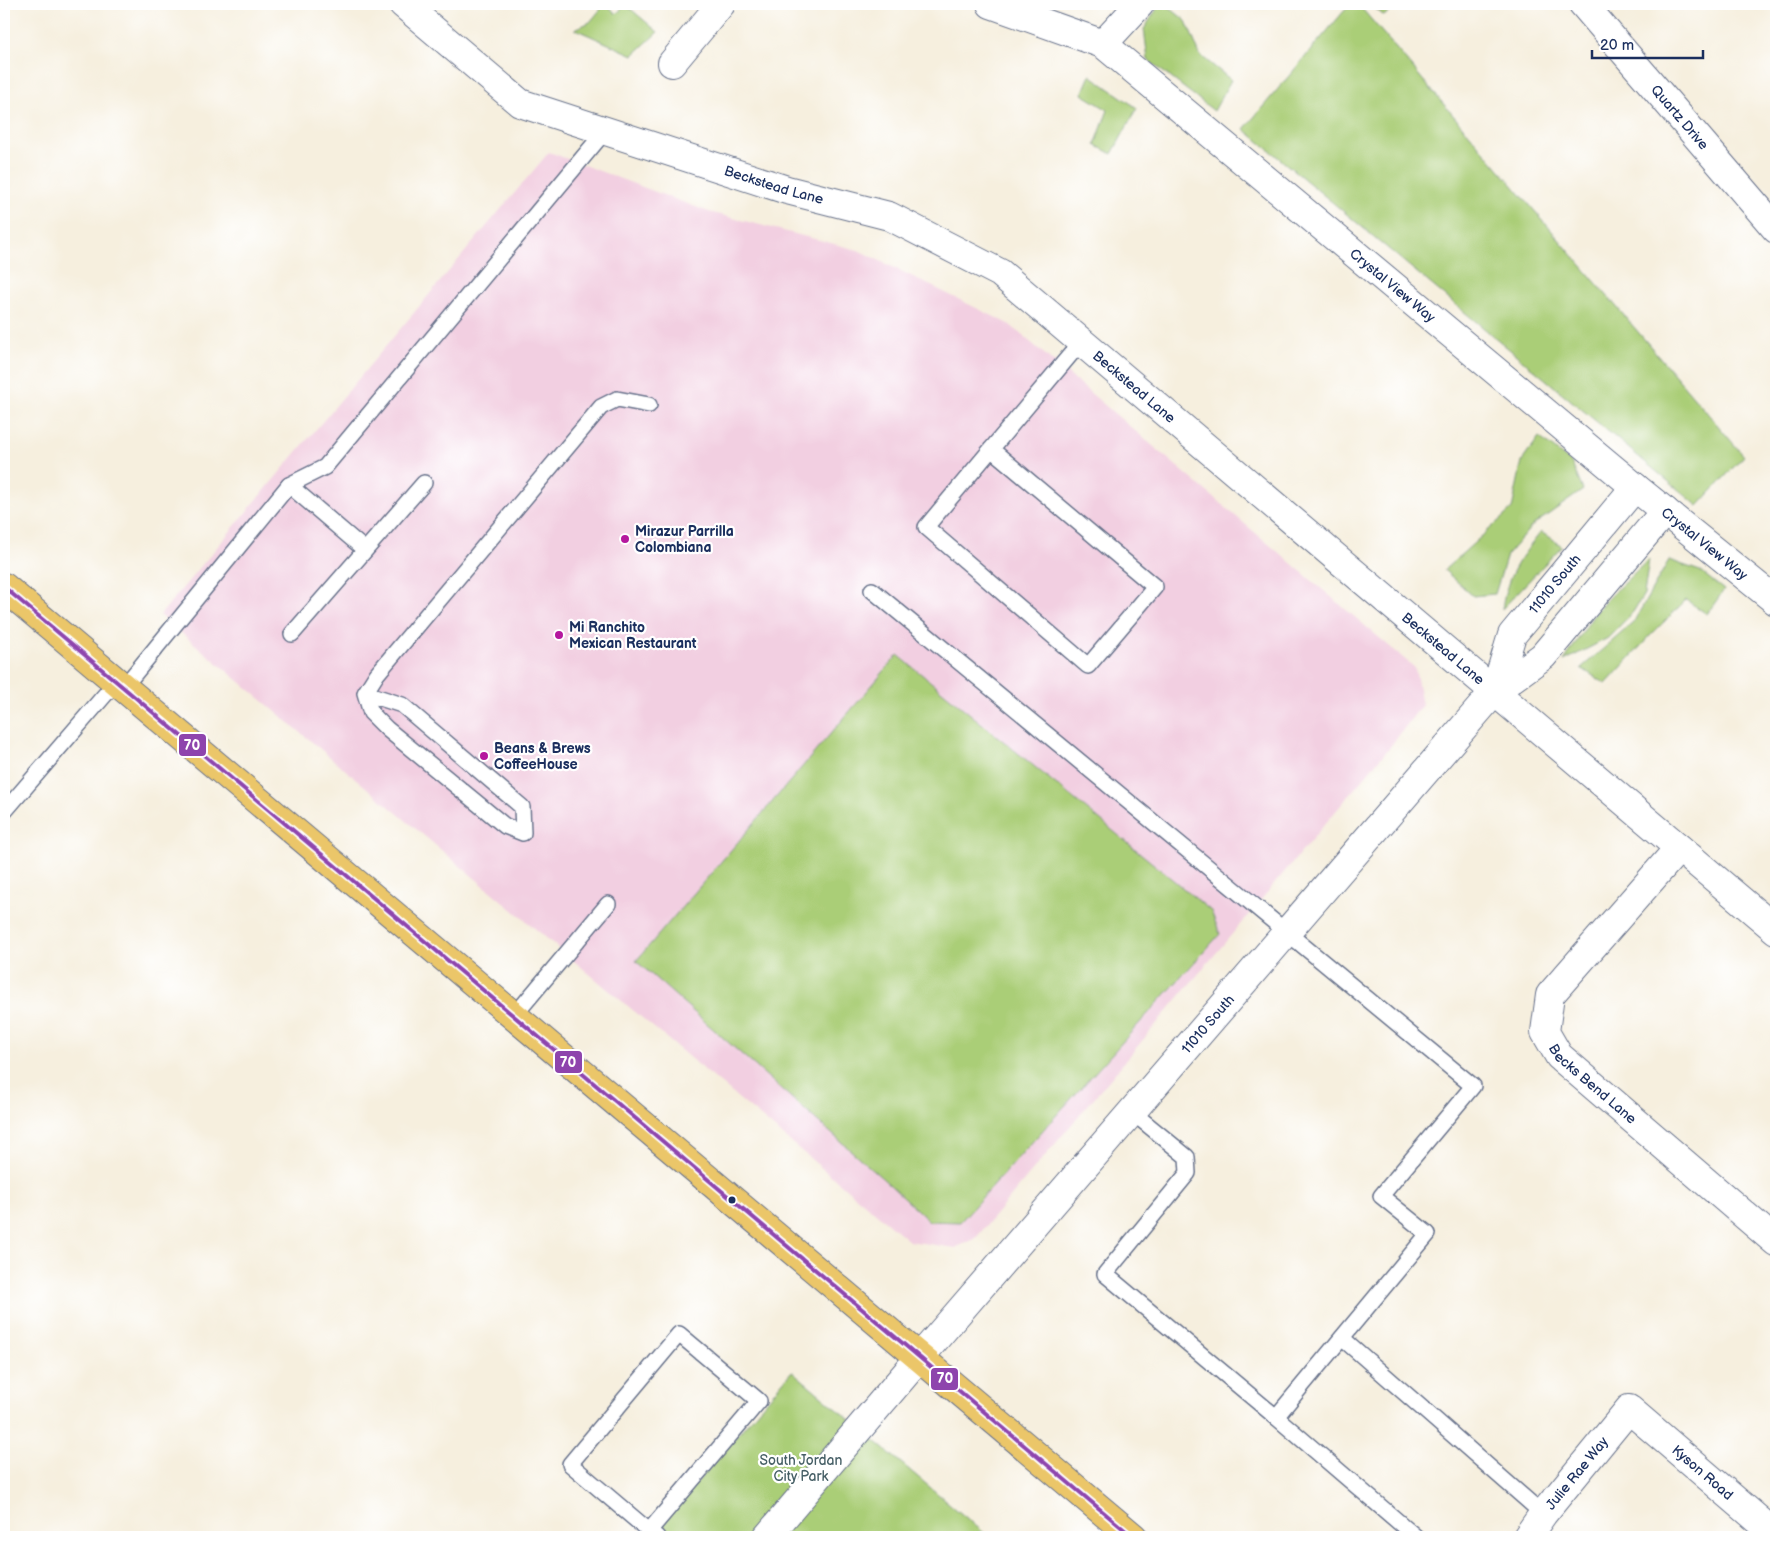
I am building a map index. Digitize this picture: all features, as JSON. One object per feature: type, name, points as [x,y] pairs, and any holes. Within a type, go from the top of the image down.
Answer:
[{"type":"main road","points":[[4,587],[1133,1537]]},
{"type":"street","name":"Beckstead Lane","points":[[403,4],[520,103],[788,190],[889,216],[1000,273],[1776,930]]},
{"type":"street","points":[[672,63],[721,4]]},
{"type":"street","name":"Crystal View Way","points":[[991,4],[1103,44],[1635,487],[1776,601]]},
{"type":"street","points":[[1103,44],[1140,4]]},
{"type":"street","name":"Quartz Drive","points":[[1583,4],[1776,229]]},
{"type":"street","name":"11010 South","points":[[1495,691],[1512,636],[1635,487]]},
{"type":"street","name":"11010 South","points":[[767,1537],[1495,691],[1543,656],[1664,511]]},
{"type":"street","name":"Becks Bend Lane","points":[[1679,848],[1550,995],[1546,1032],[1559,1056],[1776,1242]]},
{"type":"street","name":"Julie Rae Way","points":[[1526,1537],[1629,1409]]},
{"type":"street","name":"Kyson Road","points":[[1629,1409],[1776,1535]]},
{"type":"lane","points":[[4,812],[120,685],[289,485],[325,467],[605,131]]},
{"type":"lane","points":[[991,449],[1155,587],[1088,666],[926,527],[991,449],[1081,342]]},
{"type":"lane","points":[[366,693],[402,705],[522,807],[523,833],[505,826],[387,729],[371,713],[366,693],[377,674],[601,407],[617,399],[649,405]]},
{"type":"lane","points":[[292,634],[424,483]]},
{"type":"lane","points":[[289,485],[365,550]]},
{"type":"lane","points":[[872,590],[1473,1086],[1381,1196],[1428,1234],[1276,1417]]},
{"type":"lane","points":[[514,1016],[608,904]]},
{"type":"lane","points":[[1132,1112],[1187,1157],[1188,1174],[1105,1274],[1416,1537]]},
{"type":"lane","points":[[679,1334],[759,1401],[653,1534],[570,1464],[679,1334]]},
{"type":"lane","points":[[1342,1338],[1544,1514]]},
{"type":"shaded area","points":[[549,152],[709,212],[858,250],[1009,324],[1415,668],[1422,705],[1389,748],[975,1239],[955,1248],[909,1241],[160,615]]},
{"type":"green space","points":[[605,4],[616,14],[626,5],[658,32],[633,55],[575,29],[590,22]]},
{"type":"green space","points":[[1160,4],[1165,4],[1186,21],[1200,55],[1231,80],[1214,111],[1148,60],[1144,29]]},
{"type":"green space","points":[[1350,4],[1358,4],[1744,456],[1698,506],[1244,129]]},
{"type":"green space","points":[[1370,4],[1398,4],[1384,16]]},
{"type":"green space","points":[[1090,75],[1137,108],[1112,154],[1095,145],[1108,110],[1082,94]]},
{"type":"green space","points":[[1539,437],[1571,462],[1583,490],[1532,526],[1507,555],[1495,594],[1473,596],[1444,570],[1512,509],[1522,461]]},
{"type":"green space","points":[[1541,532],[1562,546],[1502,609],[1511,576],[1526,551]]},
{"type":"green space","points":[[1649,559],[1644,594],[1633,612],[1608,638],[1564,661],[1593,616],[1609,597]]},
{"type":"green space","points":[[1669,560],[1700,571],[1724,590],[1707,614],[1686,600],[1606,684],[1581,668],[1633,623]]},
{"type":"green space","points":[[898,655],[1211,911],[1220,934],[960,1222],[929,1221],[636,961]]},
{"type":"green space","name":"South Jordan City Park","points":[[792,1371],[989,1537],[650,1537]]},
{"type":"transit line","name":"70","points":[[4,587],[1133,1537]]},
{"type":"place","name":"Mirazur Parrilla Colombiana","points":[[625,539]]},
{"type":"place","name":"Mi Ranchito Mexican Restaurant","points":[[559,635]]},
{"type":"place","name":"Beans & Brews CoffeeHouse","points":[[484,756]]}]
